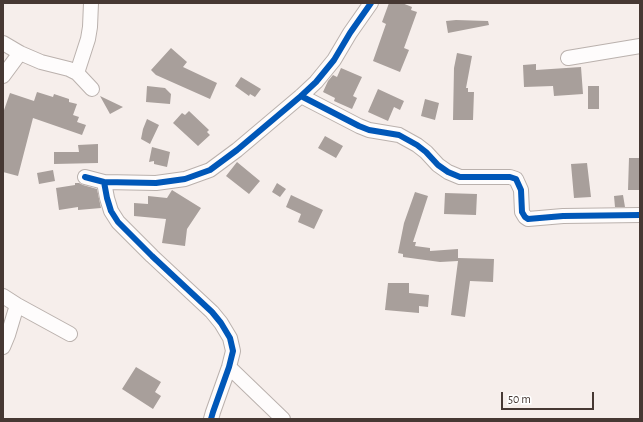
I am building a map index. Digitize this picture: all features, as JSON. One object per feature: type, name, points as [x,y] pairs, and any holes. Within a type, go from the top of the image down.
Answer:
[{"type":"street","points":[[77,73],[88,38],[91,3]]},
{"type":"street","points":[[85,177],[104,182],[156,183],[185,179],[210,170],[238,150],[316,82],[334,60],[350,33],[371,3]]},
{"type":"street","points":[[3,43],[40,62],[59,66],[77,73],[92,89]]},
{"type":"street","points":[[568,58],[640,46]]},
{"type":"street","points":[[3,76],[20,53]]},
{"type":"street","points":[[301,96],[359,126],[369,130],[399,136],[417,145],[438,165],[448,172],[460,177],[510,177],[516,179],[521,190],[522,212],[528,219],[563,216],[640,215]]},
{"type":"street","points":[[104,182],[110,211],[118,222],[212,312],[230,338],[233,350],[229,367],[217,398],[212,419]]},
{"type":"street","points":[[3,296],[16,305],[70,334]]},
{"type":"street","points":[[3,347],[8,335],[16,305]]},
{"type":"street","points":[[229,367],[283,419]]},
{"type":"building","points":[[389,3],[402,3],[412,7],[411,10],[417,12],[404,48],[409,50],[400,72],[373,61],[386,24],[382,22]]},
{"type":"building","points":[[446,21],[488,21],[489,25],[448,33]]},
{"type":"building","points":[[171,48],[187,62],[183,67],[217,83],[210,99],[156,75],[151,70]]},
{"type":"building","points":[[457,53],[472,56],[466,88],[468,88],[468,92],[474,92],[473,120],[453,120],[454,68]]},
{"type":"building","points":[[536,64],[536,70],[581,67],[583,94],[554,96],[553,86],[524,87],[523,65]]},
{"type":"building","points":[[341,68],[362,77],[353,96],[357,98],[352,109],[334,101],[335,98],[323,92],[328,81],[333,75],[337,77]]},
{"type":"building","points":[[241,77],[261,89],[255,97],[250,94],[249,96],[235,86]]},
{"type":"building","points":[[147,86],[165,88],[171,94],[170,104],[146,102]]},
{"type":"building","points":[[588,86],[599,86],[599,109],[588,109]]},
{"type":"building","points":[[378,89],[404,101],[400,110],[394,107],[388,121],[368,112]]},
{"type":"building","points":[[37,92],[53,97],[54,94],[69,99],[69,102],[77,104],[73,115],[79,117],[77,122],[86,125],[82,135],[33,118],[18,176],[3,172],[3,113],[10,93],[34,101]]},
{"type":"building","points":[[100,96],[123,107],[110,114]]},
{"type":"building","points":[[425,99],[439,103],[435,120],[421,116]]},
{"type":"building","points":[[189,111],[209,130],[207,132],[210,135],[198,146],[173,123],[182,113],[185,115]]},
{"type":"building","points":[[147,119],[159,125],[150,144],[141,139]]},
{"type":"building","points":[[325,136],[343,146],[336,158],[318,148]]},
{"type":"building","points":[[98,144],[98,163],[54,164],[54,152],[79,152],[78,145]]},
{"type":"building","points":[[152,147],[170,152],[167,167],[154,164],[154,161],[149,162]]},
{"type":"building","points":[[629,158],[640,158],[640,190],[628,190]]},
{"type":"building","points":[[237,162],[260,181],[249,194],[226,176]]},
{"type":"building","points":[[587,163],[591,197],[574,198],[571,164]]},
{"type":"building","points":[[53,170],[55,181],[39,184],[37,173]]},
{"type":"building","points":[[75,183],[97,189],[101,208],[78,210],[78,207],[59,210],[56,188],[75,185]]},
{"type":"building","points":[[277,183],[286,189],[280,197],[272,192]]},
{"type":"building","points":[[172,190],[201,208],[187,229],[185,246],[162,243],[166,219],[134,216],[134,203],[148,204],[148,196],[167,198]]},
{"type":"building","points":[[415,192],[428,196],[413,242],[416,242],[415,246],[430,248],[430,251],[458,249],[458,258],[494,259],[493,282],[470,281],[465,317],[451,315],[458,261],[440,262],[403,257],[403,254],[398,253],[404,223]]},
{"type":"building","points":[[445,193],[477,194],[476,215],[444,214]]},
{"type":"building","points":[[291,195],[323,210],[314,229],[298,222],[301,214],[286,207]]},
{"type":"building","points":[[623,195],[625,207],[615,207],[614,196]]},
{"type":"building","points":[[388,283],[409,283],[409,293],[429,295],[428,307],[419,306],[419,313],[385,310]]},
{"type":"building","points":[[136,367],[161,382],[155,392],[161,396],[153,409],[122,389]]},
{"type":"cycle path","points":[[85,177],[104,182],[156,183],[185,179],[210,170],[237,150],[316,82],[334,60],[350,33],[371,3]]},
{"type":"cycle path","points":[[301,96],[369,130],[399,135],[417,145],[438,165],[448,172],[460,177],[510,177],[516,179],[521,190],[522,212],[528,219],[563,216],[640,215]]},
{"type":"cycle path","points":[[104,182],[111,211],[118,222],[212,312],[230,338],[233,351],[211,419]]}]
